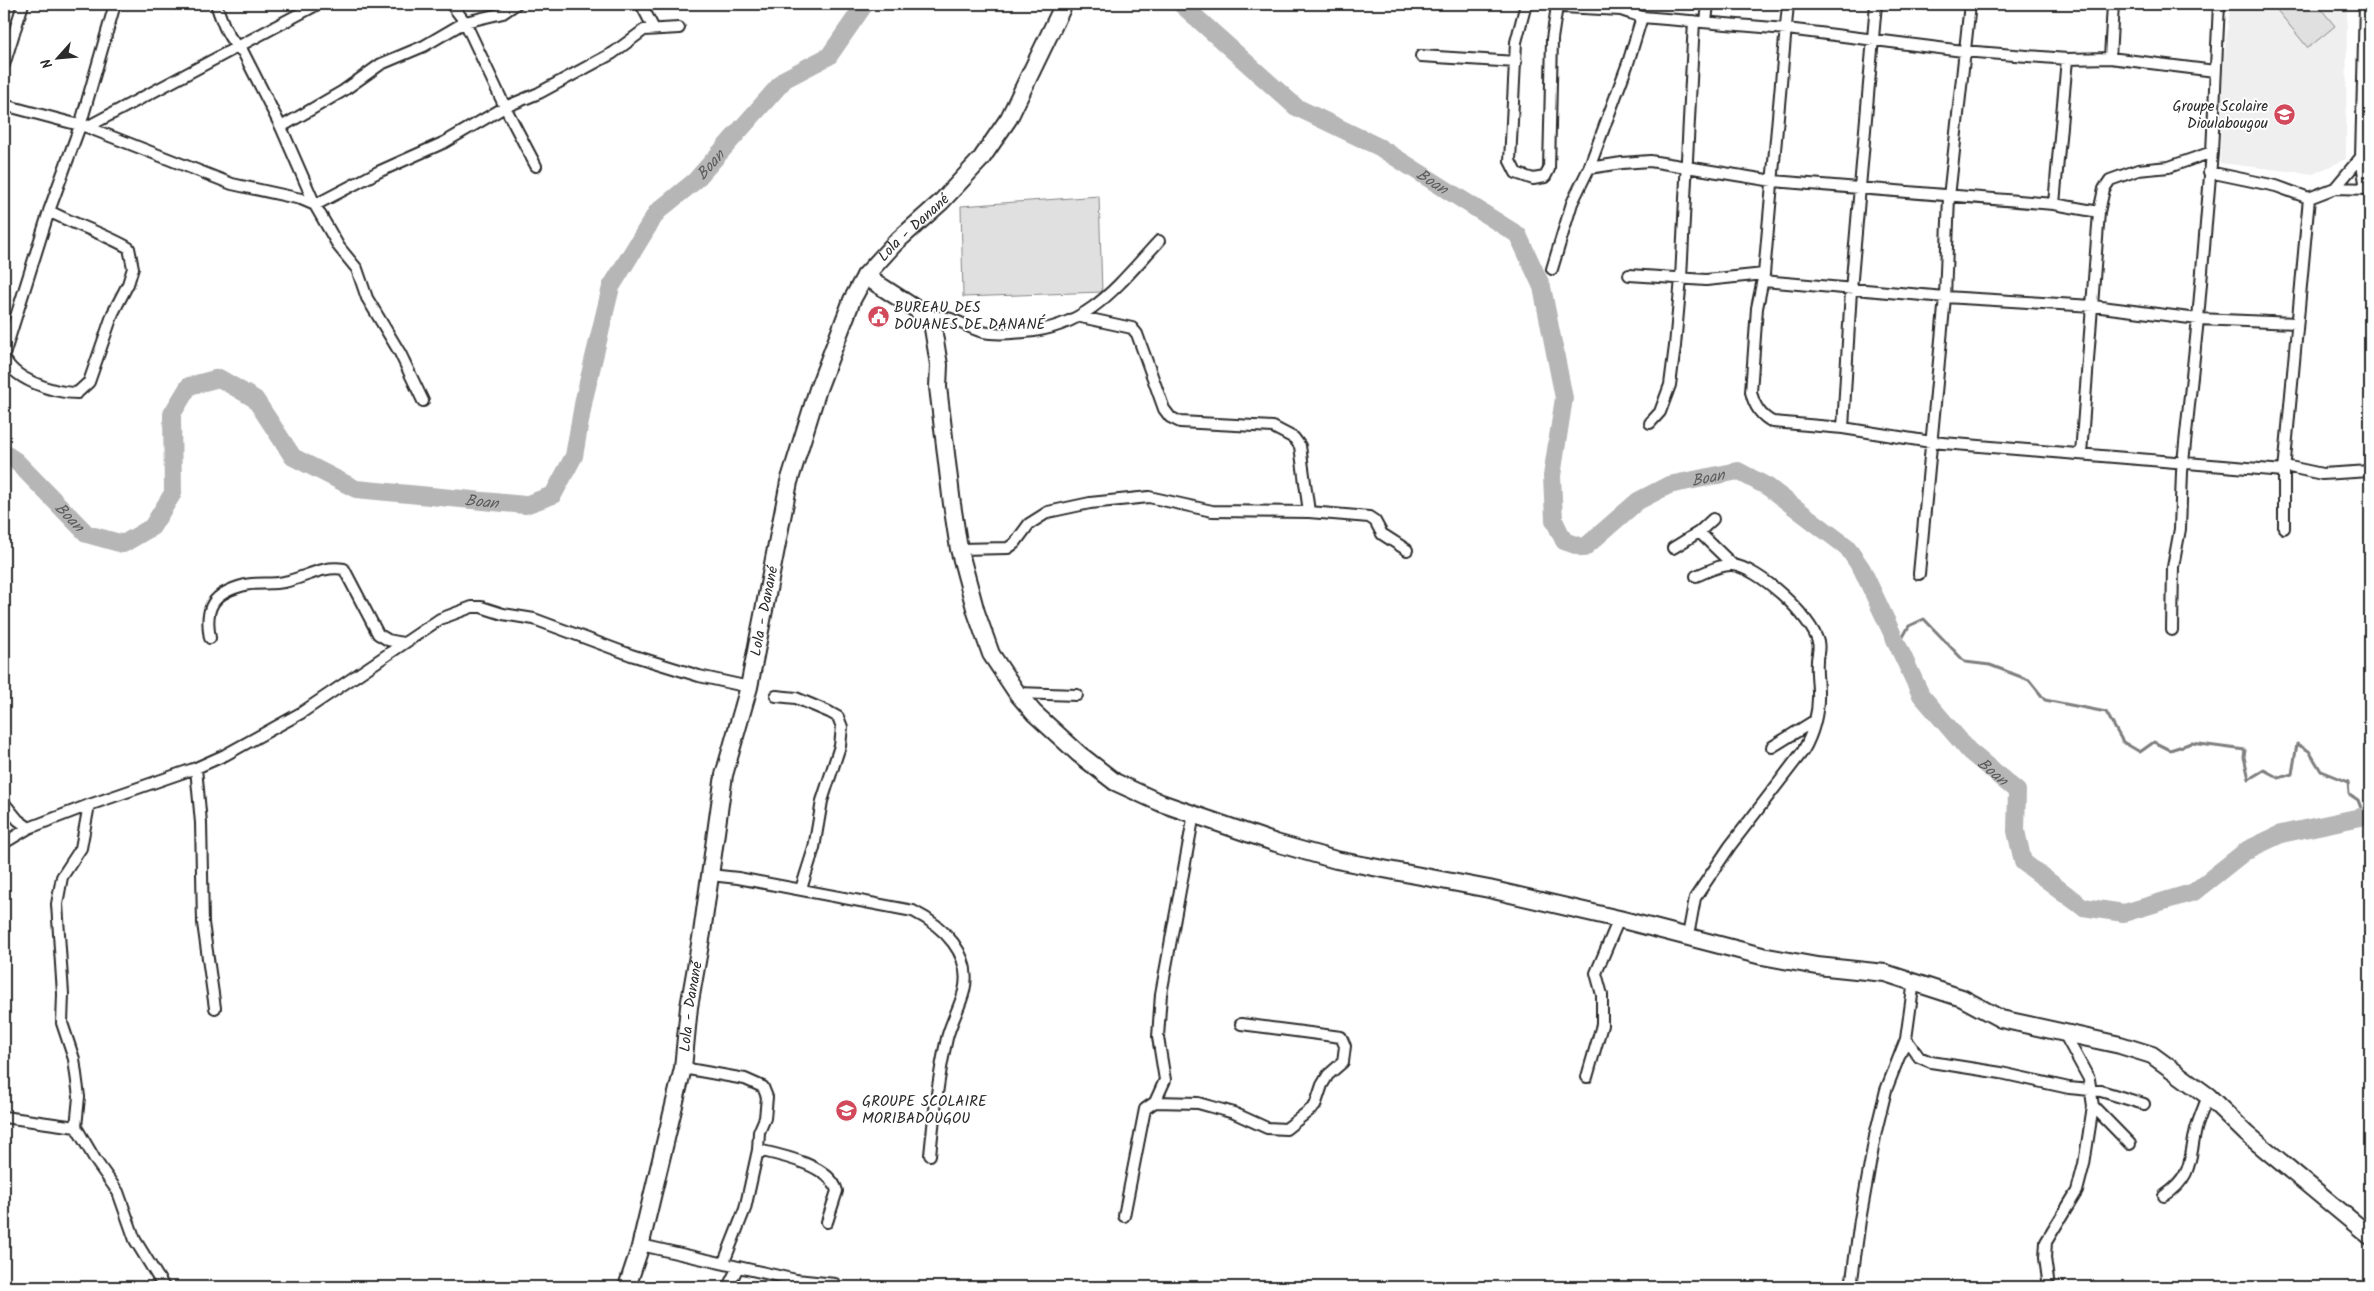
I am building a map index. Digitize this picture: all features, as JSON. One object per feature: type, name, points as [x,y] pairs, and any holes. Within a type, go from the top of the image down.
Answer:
[{"type":"main road","name":"Lola - Danané","points":[[627,1287],[641,1245],[683,1068],[689,1007],[724,774],[749,687],[790,482],[818,389],[852,300],[865,276],[895,243],[942,202],[981,159],[1009,118],[1064,6]]},
{"type":"main road","points":[[865,276],[930,318],[939,365],[938,388],[959,549],[976,612],[991,654],[1017,693],[1041,719],[1115,782],[1131,791],[1276,843],[1356,866],[1489,889],[1688,936],[1762,956],[1817,966],[1885,973],[1962,998],[2001,1018],[2120,1044],[2152,1055],[2208,1096],[2246,1134],[2370,1236]]},
{"type":"street","points":[[4,65],[23,4]]},
{"type":"street","points":[[49,211],[70,222],[104,234],[129,248],[133,268],[128,284],[114,313],[89,382],[77,393],[68,393],[28,380],[14,372],[4,356],[49,211],[83,127],[115,4]]},
{"type":"street","points":[[216,4],[223,26],[236,47],[243,52],[281,127],[315,205],[339,248],[357,269],[367,298],[400,353],[423,401]]},
{"type":"street","points":[[83,127],[318,4]]},
{"type":"street","points":[[451,4],[464,22],[505,108],[536,166]]},
{"type":"street","points":[[281,127],[343,91],[381,64],[424,46],[464,22],[503,13],[516,4]]},
{"type":"street","points":[[641,4],[654,29]]},
{"type":"street","points":[[1526,4],[1516,42],[1511,167],[1519,175],[1541,178],[1547,175],[1549,168],[1553,5],[1621,10],[1642,17],[1786,29],[1963,51],[2066,59],[2110,58],[2216,71]]},
{"type":"street","points":[[1706,22],[1708,4]]},
{"type":"street","points":[[1788,4],[1764,278],[1757,308],[1751,392],[1757,407],[1773,422],[1843,428],[1931,442],[2285,469],[2322,474],[2370,471]]},
{"type":"street","points":[[1843,428],[1851,290],[1876,4]]},
{"type":"street","points":[[1919,574],[1944,297],[1949,197],[1963,51],[1970,4]]},
{"type":"street","points":[[2110,58],[2114,4]]},
{"type":"street","points":[[2172,630],[2173,567],[2180,529],[2183,462],[2198,319],[2212,152],[2219,4]]},
{"type":"street","points":[[2209,172],[2276,186],[2309,198],[2335,188],[2368,189],[2361,157],[2366,83],[2365,4]]},
{"type":"street","points":[[1552,269],[1572,203],[1589,168],[1628,63],[1642,17]]},
{"type":"street","points":[[1650,423],[1660,412],[1670,385],[1681,278],[1694,22]]},
{"type":"street","points":[[315,205],[378,172],[445,142],[505,108],[539,94],[613,53],[637,34],[654,29],[679,28]]},
{"type":"street","points":[[1421,56],[1516,62]]},
{"type":"street","points":[[2054,204],[2066,59]]},
{"type":"street","points":[[4,105],[83,127],[232,184],[301,199],[315,205]]},
{"type":"street","points":[[2081,454],[2099,212],[2104,189],[2110,180],[2138,170],[2169,167],[2212,152]]},
{"type":"street","points":[[2335,188],[2361,157]]},
{"type":"street","points":[[1589,168],[1622,163],[1650,162],[1773,181],[1949,197],[2054,204],[2099,212]]},
{"type":"street","points":[[2284,528],[2285,469],[2296,323],[2309,198]]},
{"type":"street","points":[[930,318],[942,315],[981,331],[1006,334],[1051,329],[1081,317],[1114,289],[1159,241]]},
{"type":"street","points":[[1628,275],[1706,280],[1764,278],[1851,290],[2093,306],[2198,319],[2296,323]]},
{"type":"street","points":[[1081,317],[1132,328],[1137,334],[1164,409],[1170,417],[1180,422],[1273,428],[1294,438],[1300,446],[1309,512]]},
{"type":"street","points":[[959,549],[1008,548],[1015,543],[1029,524],[1048,512],[1090,503],[1149,497],[1212,511],[1309,512],[1369,517],[1375,521],[1382,534],[1408,550]]},
{"type":"street","points":[[1673,548],[1699,532],[1714,519]]},
{"type":"street","points":[[1688,936],[1695,898],[1730,846],[1804,751],[1809,740],[1818,702],[1818,641],[1794,606],[1780,592],[1752,573],[1733,565],[1699,532]]},
{"type":"street","points":[[1696,576],[1723,566],[1733,565]]},
{"type":"street","points":[[210,638],[207,615],[212,604],[226,593],[246,584],[283,582],[332,567],[344,569],[378,634],[388,640],[403,642]]},
{"type":"street","points":[[4,843],[29,828],[196,768],[225,755],[302,713],[403,642],[456,612],[482,607],[503,614],[534,619],[631,655],[699,676],[749,687]]},
{"type":"street","points":[[1017,693],[1077,695]]},
{"type":"street","points":[[776,696],[796,698],[829,712],[838,717],[842,727],[840,746],[822,801],[814,848],[801,890]]},
{"type":"street","points":[[1772,747],[1814,720]]},
{"type":"street","points":[[196,768],[201,823],[203,923],[215,1008]]},
{"type":"street","points":[[4,803],[18,820],[29,828]]},
{"type":"street","points":[[89,805],[81,848],[62,877],[57,904],[63,986],[62,1023],[74,1059],[79,1097],[76,1126],[96,1162],[118,1192],[135,1240],[164,1287]]},
{"type":"street","points":[[1124,1216],[1145,1109],[1155,1102],[1161,1091],[1166,1074],[1158,1037],[1161,994],[1194,814]]},
{"type":"street","points":[[710,875],[801,890],[840,899],[913,910],[924,916],[958,947],[964,964],[964,991],[948,1036],[937,1092],[930,1155]]},
{"type":"street","points":[[1587,1077],[1598,1045],[1602,1025],[1602,995],[1596,973],[1618,919]]},
{"type":"street","points":[[1851,1287],[1860,1220],[1876,1131],[1886,1090],[1906,1039],[1914,981]]},
{"type":"street","points":[[1155,1102],[1198,1103],[1234,1113],[1267,1128],[1276,1130],[1286,1129],[1313,1108],[1318,1102],[1322,1084],[1328,1075],[1343,1062],[1346,1046],[1341,1037],[1241,1024]]},
{"type":"street","points":[[2049,1287],[2045,1258],[2046,1242],[2077,1191],[2084,1164],[2093,1106],[2091,1090],[2085,1072],[2064,1033]]},
{"type":"street","points":[[1906,1039],[1919,1057],[1931,1062],[2002,1073],[2069,1088],[2101,1091],[2144,1104]]},
{"type":"street","points":[[683,1068],[745,1079],[763,1086],[767,1102],[765,1118],[759,1132],[758,1150],[745,1209],[724,1262]]},
{"type":"street","points":[[2164,1196],[2181,1181],[2190,1168],[2197,1128],[2208,1096]]},
{"type":"street","points":[[2093,1106],[2130,1144]]},
{"type":"street","points":[[4,1117],[76,1126]]},
{"type":"street","points":[[758,1150],[782,1155],[812,1167],[832,1181],[837,1191],[827,1222]]},
{"type":"street","points":[[641,1245],[724,1262],[796,1280],[835,1284]]},
{"type":"street","points":[[728,1287],[738,1267]]},
{"type":"shaded area","name":"Groupe Scolaire Dioulabougou","points":[[2230,4],[2347,4],[2346,159],[2313,174],[2220,163],[2223,72]]},
{"type":"shaded area","points":[[2272,4],[2317,4],[2335,26],[2308,48]]},
{"type":"shaded area","points":[[1099,196],[1102,292],[963,297],[961,206]]},
{"type":"waterway","name":"Boan","points":[[4,453],[16,461],[87,534],[123,544],[152,527],[173,493],[172,414],[189,386],[219,378],[255,399],[293,457],[356,489],[525,505],[553,495],[574,456],[584,399],[611,287],[657,212],[695,181],[785,79],[829,56],[865,4]]},
{"type":"waterway","name":"Boan","points":[[1181,4],[1296,107],[1379,147],[1518,235],[1542,287],[1564,398],[1552,476],[1554,520],[1564,541],[1584,548],[1638,501],[1669,485],[1738,471],[1768,487],[1847,547],[1862,569],[1921,695],[1969,751],[2017,791],[2016,831],[2023,862],[2083,907],[2124,913],[2194,892],[2247,850],[2281,834],[2370,815]]},
{"type":"waterway","points":[[1898,646],[1909,626],[1924,619],[1965,662],[1990,665],[2029,680],[2045,700],[2106,712],[2123,742],[2140,752],[2154,742],[2170,750],[2192,743],[2245,750],[2244,757],[2249,779],[2264,770],[2279,778],[2292,774],[2297,744],[2309,751],[2321,771],[2348,782],[2349,794],[2358,800],[2364,816]]},
{"type":"place","name":"Groupe Scolaire Dioulabougou","points":[[2284,115]]},
{"type":"place","name":"BUREAU DES DOUANES DE DANANÉ","points":[[878,316]]},
{"type":"place","name":"GROUPE SCOLAIRE MORIBADOUGOU","points":[[846,1110]]}]
